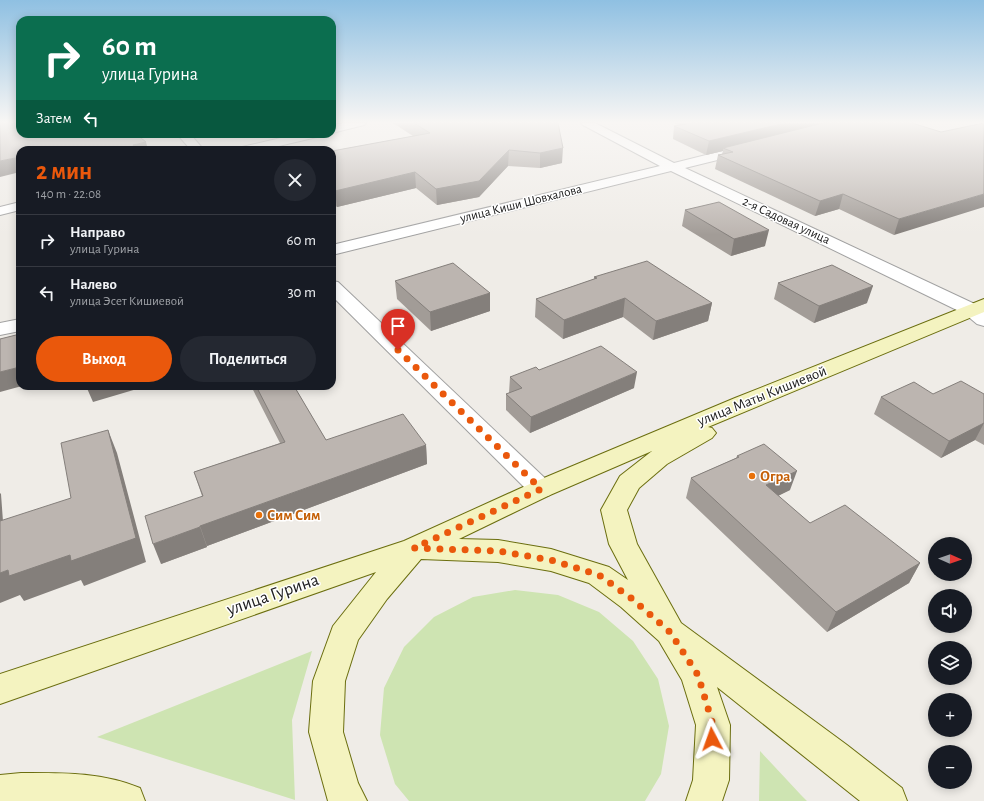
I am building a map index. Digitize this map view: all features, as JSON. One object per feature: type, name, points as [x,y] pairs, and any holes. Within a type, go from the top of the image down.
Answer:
[{"type":"main road","name":"улица Маты Кишиевой","points":[[541,489],[743,403],[980,312]]},
{"type":"main road","points":[[704,801],[711,780],[713,725],[698,675],[670,632],[623,544],[614,510],[629,482],[653,462],[701,436],[743,403]]},
{"type":"main road","name":"улица Гурина","points":[[0,689],[414,548],[541,489]]},
{"type":"main road","points":[[349,801],[343,793],[326,732],[329,680],[344,635],[377,591],[414,548],[498,551],[551,560],[599,575],[631,598],[670,632],[835,756],[889,801]]},
{"type":"main road","points":[[0,793],[21,790],[87,792],[127,801]]},
{"type":"street","name":"2-я Садовая улица","points":[[659,160],[980,312]]},
{"type":"street","name":"улица Киши Шовхалова","points":[[336,249],[703,160]]},
{"type":"street","points":[[0,211],[16,207]]},
{"type":"street","points":[[336,290],[541,489]]},
{"type":"street","points":[[0,329],[16,326]]},
{"type":"green space","points":[[515,590],[558,595],[599,612],[633,641],[658,679],[669,726],[661,774],[645,801],[409,801],[395,784],[380,735],[384,688],[404,647],[434,617],[473,597]]},
{"type":"green space","points":[[312,651],[292,720],[295,800],[97,737]]},
{"type":"green space","points":[[760,751],[801,795],[807,801],[759,801]]},
{"type":"building","points":[[336,160],[499,160],[479,181],[436,189],[415,172],[336,191]]},
{"type":"building","points":[[730,160],[984,160],[984,194],[899,219],[843,194],[820,201]]},
{"type":"building","points":[[719,202],[769,230],[734,239],[685,210]]},
{"type":"building","points":[[647,261],[712,303],[656,321],[625,298],[564,320],[536,299],[597,278],[594,277]]},
{"type":"building","points":[[453,263],[490,293],[430,312],[395,281]]},
{"type":"building","points":[[832,265],[873,286],[819,306],[778,283]]},
{"type":"building","points":[[16,335],[16,368],[0,372],[0,339]]},
{"type":"building","points":[[601,346],[637,372],[531,417],[506,394],[522,388],[510,377],[536,367],[539,370]]},
{"type":"building","points":[[961,381],[984,394],[984,423],[949,441],[881,397],[914,382],[933,394]]},
{"type":"building","points":[[258,390],[296,390],[326,440],[403,414],[426,445],[153,544],[145,516],[203,496],[194,472],[285,442]]},
{"type":"building","points":[[108,430],[136,538],[71,561],[70,555],[9,576],[8,570],[0,573],[0,521],[71,498],[61,443]]},
{"type":"building","points":[[764,444],[797,471],[766,485],[810,523],[845,505],[920,563],[836,612],[691,478],[739,457],[737,456]]},
{"type":"place","name":"Огра","points":[[752,476]]},
{"type":"place","name":"Сим Сим","points":[[259,515]]},
{"type":"route","points":[[398,350],[541,489],[414,548],[498,551],[551,560],[599,575],[631,598],[670,632],[698,675],[713,725],[712,739]]}]
